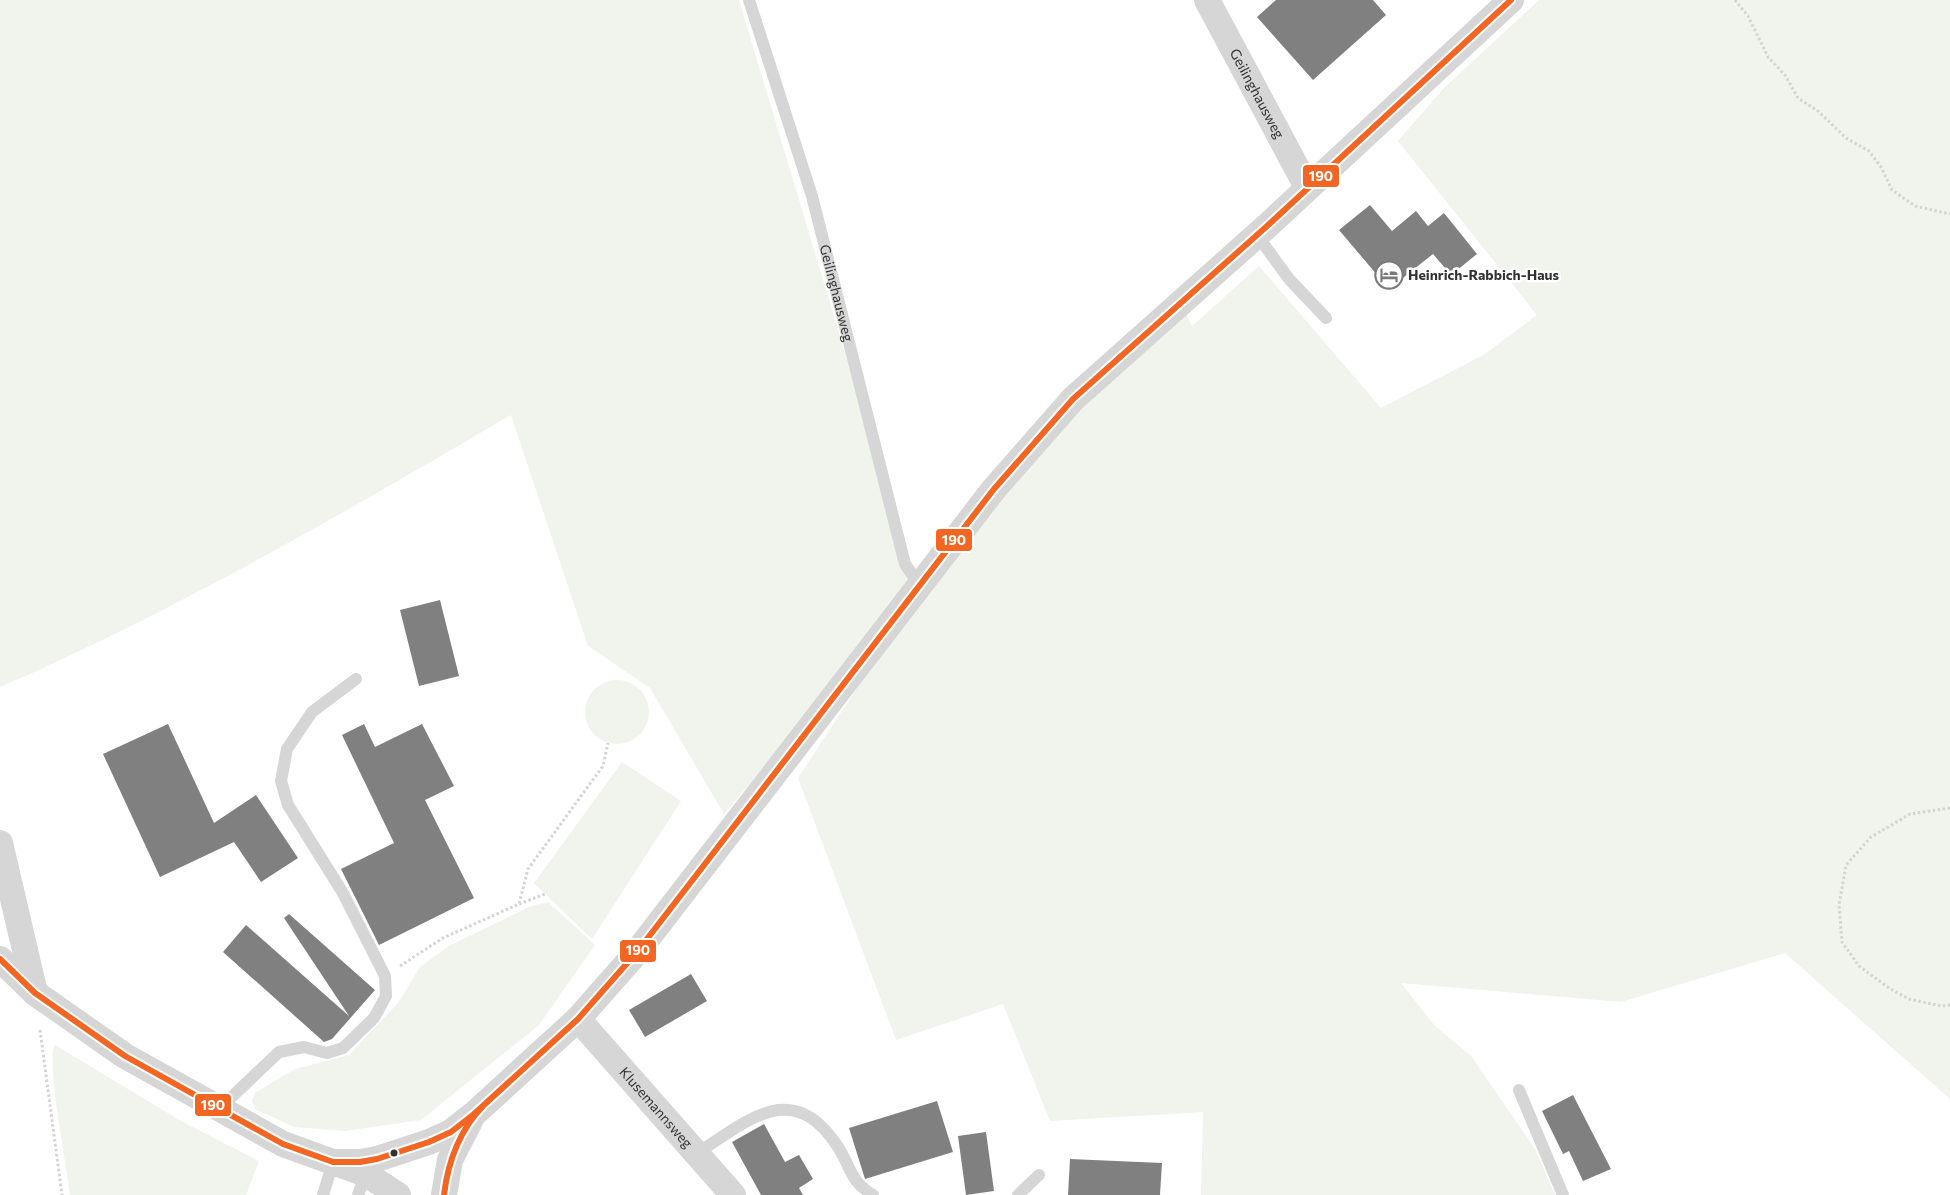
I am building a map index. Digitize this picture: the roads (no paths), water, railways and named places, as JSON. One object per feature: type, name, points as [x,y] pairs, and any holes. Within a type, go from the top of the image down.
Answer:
[{"type":"street","name":"Geilinghausweg","points":[[1207,0],[1307,187]]},
{"type":"street","points":[[333,1162],[360,1162],[377,1159],[429,1142],[451,1132],[474,1114],[578,1019],[637,952],[994,488],[1073,400],[1511,0]]},
{"type":"street","points":[[0,842],[35,993]]},
{"type":"street","points":[[0,959],[35,993],[124,1056],[283,1144],[333,1162],[362,1184],[397,1194]]},
{"type":"street","name":"Klusemannsweg","points":[[578,1019],[733,1195]]},
{"type":"street","points":[[445,1189],[450,1160],[474,1114]]},
{"type":"lane","name":"Geilinghausweg","points":[[749,0],[812,196],[905,564],[920,586]]},
{"type":"lane","points":[[1256,234],[1289,279],[1326,318]]},
{"type":"lane","points":[[219,1109],[279,1052],[304,1047],[327,1053],[343,1048],[374,1018],[386,996],[385,976],[343,893],[288,805],[281,781],[287,749],[312,712],[356,679]]},
{"type":"lane","points":[[1518,1090],[1563,1195]]},
{"type":"lane","points":[[696,1153],[749,1120],[770,1110],[787,1109],[800,1112],[821,1125],[838,1147],[858,1186],[873,1195]]},
{"type":"lane","points":[[323,1195],[333,1162]]},
{"type":"lane","points":[[1018,1195],[1039,1175]]},
{"type":"place","name":"Heinrich-Rabbich-Haus","points":[[1389,275]]}]
